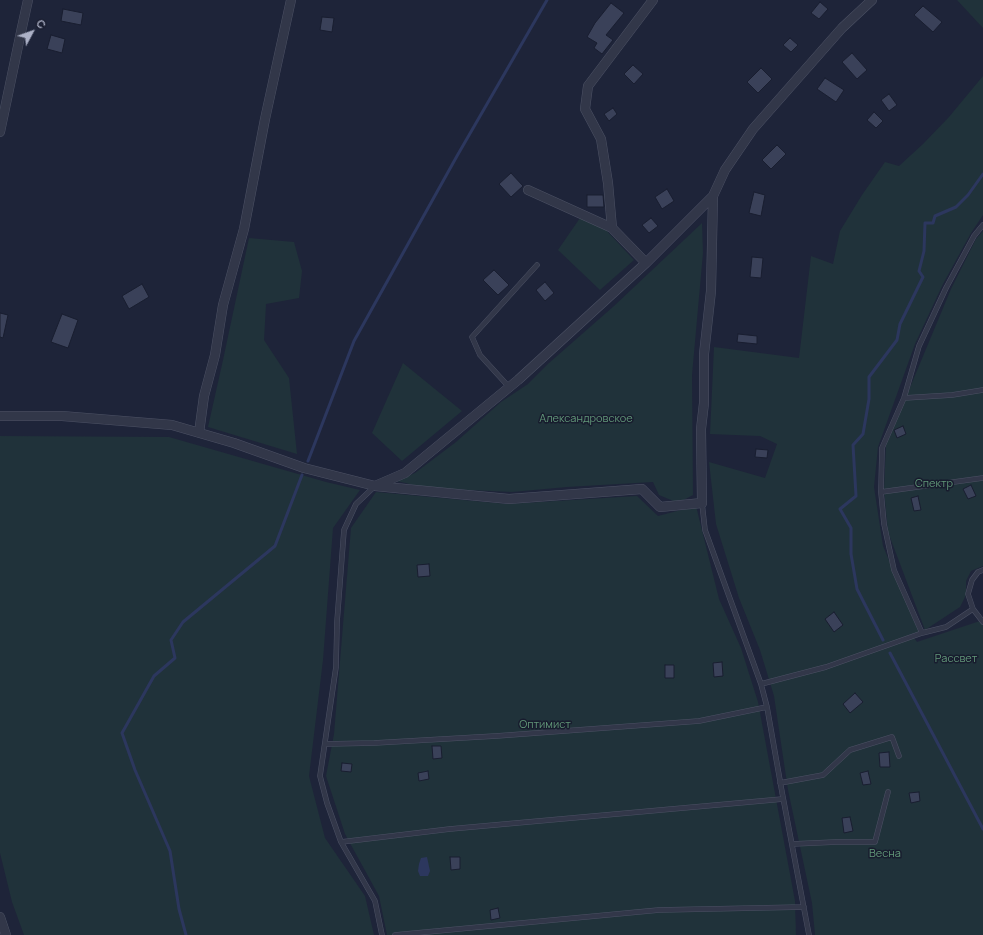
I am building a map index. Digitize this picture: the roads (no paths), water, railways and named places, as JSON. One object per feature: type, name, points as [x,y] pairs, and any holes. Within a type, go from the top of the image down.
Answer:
[{"type":"street","points":[[0,132],[28,0]]},
{"type":"street","points":[[199,433],[204,396],[215,354],[223,305],[244,228],[265,119],[291,0]]},
{"type":"street","points":[[612,228],[608,183],[601,139],[585,109],[588,86],[653,0]]},
{"type":"street","points":[[375,486],[405,473],[509,387],[646,264],[713,196],[726,170],[753,129],[842,28],[872,0]]},
{"type":"street","points":[[528,190],[612,228],[646,264]]},
{"type":"street","points":[[0,416],[62,416],[172,425],[234,443],[304,468],[375,486],[509,499],[642,490],[660,508],[702,503],[701,429],[704,403],[704,354],[711,291],[713,196]]},
{"type":"street","points":[[0,917],[6,935]]},
{"type":"lane","points":[[922,633],[894,570],[884,524],[881,492],[882,448],[904,398],[919,346],[946,288],[974,236],[983,225]]},
{"type":"lane","points":[[509,387],[480,355],[472,337],[537,265]]},
{"type":"lane","points":[[904,398],[952,395],[983,390]]},
{"type":"lane","points":[[881,492],[983,478]]},
{"type":"lane","points":[[375,486],[356,504],[344,530],[337,622],[336,667],[320,776],[327,803],[341,842],[375,901],[382,935]]},
{"type":"lane","points":[[702,503],[705,530],[761,684],[767,707],[809,935]]},
{"type":"lane","points":[[983,570],[978,572],[972,580],[968,594],[973,609],[983,622]]},
{"type":"lane","points":[[761,684],[826,667],[922,633],[946,627],[973,609]]},
{"type":"lane","points":[[325,744],[374,743],[489,736],[699,721],[767,707]]},
{"type":"lane","points":[[780,783],[823,775],[850,750],[892,736],[899,756]]},
{"type":"lane","points":[[792,844],[875,842],[888,792]]},
{"type":"lane","points":[[341,842],[450,829],[783,799]]},
{"type":"lane","points":[[395,935],[659,910],[804,907]]},
{"type":"water","points":[[427,857],[430,871],[428,876],[420,876],[418,871],[421,858]]},
{"type":"waterway","points":[[308,461],[354,341],[457,156],[547,0]]},
{"type":"waterway","points":[[883,640],[857,589],[851,554],[851,528],[840,509],[856,496],[853,445],[863,434],[869,399],[869,377],[897,340],[900,324],[923,277],[919,271],[924,251],[925,223],[933,223],[935,216],[956,207],[968,195],[983,174]]},
{"type":"waterway","points":[[186,935],[179,909],[170,851],[135,770],[122,733],[154,676],[175,658],[171,640],[183,622],[275,546],[302,475]]},
{"type":"waterway","points":[[890,653],[983,829]]},
{"type":"park label","name":"Александровское","points":[[586,419]]},
{"type":"park label","name":"Спектр","points":[[934,484]]},
{"type":"park label","name":"Рассвет","points":[[956,659]]},
{"type":"park label","name":"Оптимист","points":[[545,725]]},
{"type":"park label","name":"Весна","points":[[885,854]]}]
